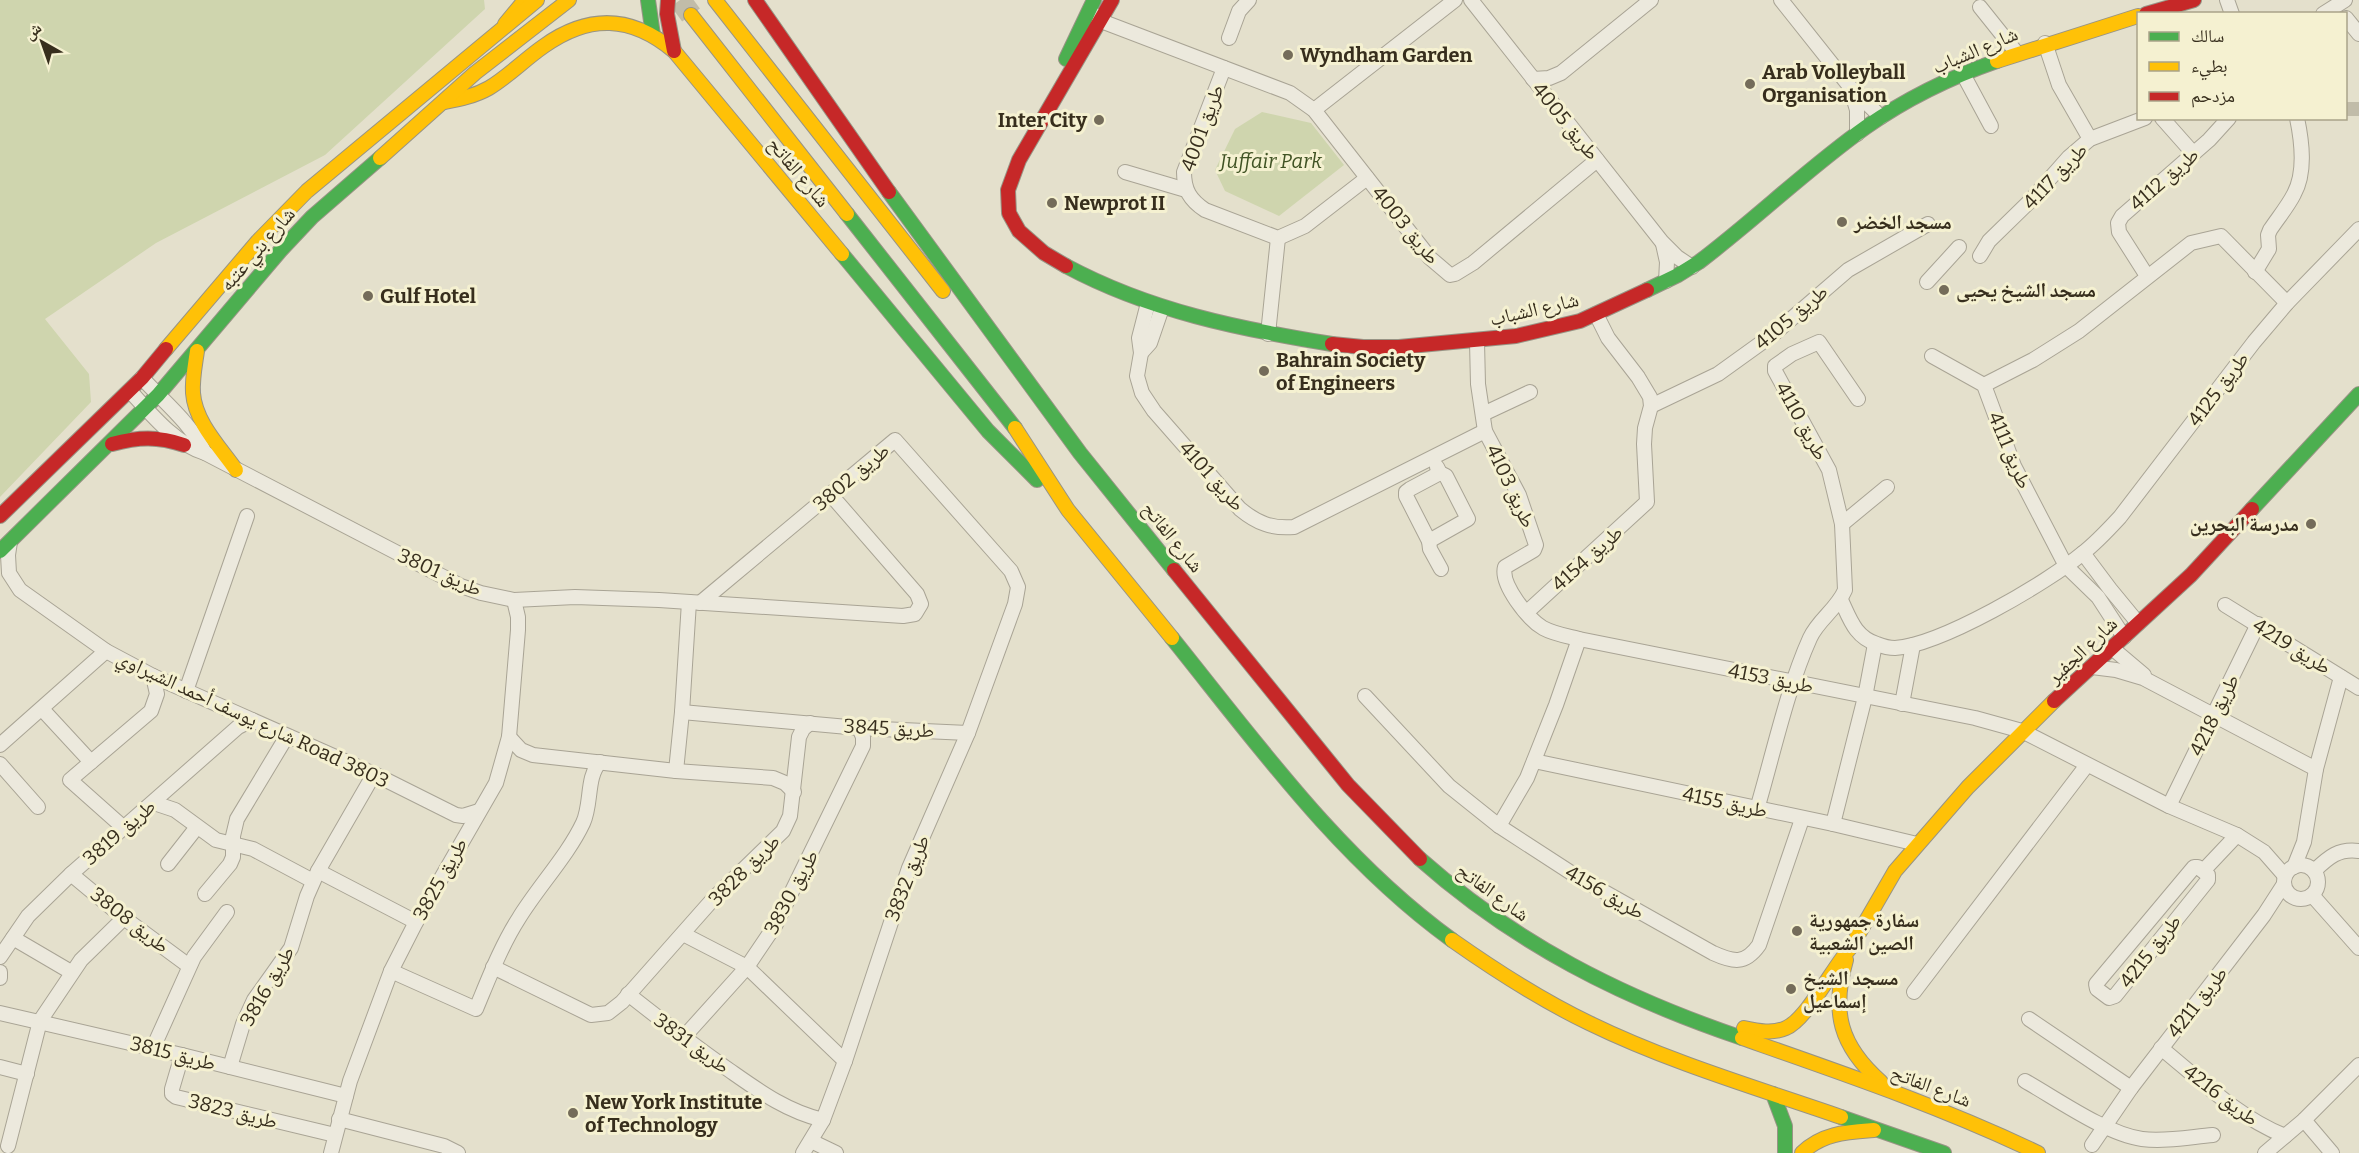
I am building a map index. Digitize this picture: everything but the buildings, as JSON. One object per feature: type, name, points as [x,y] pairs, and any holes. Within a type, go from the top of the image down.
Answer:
[{"type":"main road","points":[[505,24],[525,0]]},
{"type":"main road","name":"شارع بني عتبه","points":[[0,516],[130,391],[234,267],[290,207],[334,167],[537,0]]},
{"type":"main road","name":"شارع بني عتبه","points":[[5,547],[146,408],[280,251],[312,217],[476,73],[569,0]]},
{"type":"main road","points":[[648,0],[653,35]]},
{"type":"main road","points":[[668,0],[667,14],[674,51]]},
{"type":"main road","name":"شارع الفاتح","points":[[715,0],[1003,367],[1080,453]]},
{"type":"main road","name":"شارع الفاتح","points":[[755,0],[881,181],[1080,453],[1348,785],[1407,848],[1472,904],[1544,951],[1621,990],[1694,1020],[1978,1125],[2038,1153]]},
{"type":"main road","name":"شارع الشباب","points":[[1112,0],[1050,104],[1011,177],[1007,191],[1010,218],[1017,230],[1028,241],[1086,277],[1162,308],[1206,321],[1268,334],[1362,347],[1477,342],[1551,329],[1596,314],[1692,267],[1857,134],[1896,107],[1963,74],[2016,52],[2137,17]]},
{"type":"main road","points":[[2150,8],[2193,0]]},
{"type":"main road","name":"شارع الشباب","points":[[1050,104],[1062,66],[1091,5]]},
{"type":"main road","name":"شارع الفاتح","points":[[691,15],[1010,421],[1068,510],[1309,808],[1365,867],[1418,915],[1484,963],[1562,1010],[1645,1047],[1944,1153]]},
{"type":"main road","name":"شارع الفاتح","points":[[445,102],[459,101],[487,89],[552,39],[576,27],[615,22],[653,35],[674,51],[987,431],[1068,510]]},
{"type":"main road","points":[[197,350],[192,381],[193,398],[199,415],[236,470]]},
{"type":"main road","name":"شارع الجفير","points":[[1851,947],[1895,871],[1917,844],[2022,731],[2191,575],[2359,394]]},
{"type":"main road","points":[[109,445],[146,436],[168,438],[184,445]]},
{"type":"main road","points":[[1694,1020],[1713,1020],[1765,1032],[1790,1026],[1808,1011],[1824,982],[1851,947]]},
{"type":"main road","points":[[1851,947],[1838,993],[1838,1006],[1844,1033],[1849,1046],[1864,1067],[1893,1092]]},
{"type":"main road","points":[[1773,1094],[1785,1126],[1785,1153]]},
{"type":"main road","points":[[1802,1153],[1816,1140],[1828,1135],[1881,1130]]},
{"type":"street","points":[[1229,38],[1239,10],[1249,0]]},
{"type":"street","points":[[1314,110],[1455,0]]},
{"type":"street","name":"طريق 4005","points":[[1470,0],[1662,242],[1677,257],[1692,267]]},
{"type":"street","points":[[1533,79],[1549,78],[1561,73],[1651,0]]},
{"type":"street","points":[[1781,0],[1793,7],[1851,87],[1881,117]]},
{"type":"street","name":"طريق 4003","points":[[1091,5],[1101,21],[1290,93],[1314,110],[1430,258],[1450,275],[1473,263],[1597,160]]},
{"type":"street","points":[[1980,7],[2016,52]]},
{"type":"street","points":[[2347,19],[2359,34]]},
{"type":"street","points":[[2045,43],[2060,86],[2090,139]]},
{"type":"street","name":"طريق 4001","points":[[1224,68],[1184,172],[1186,189],[1196,204],[1205,210],[1278,238]]},
{"type":"street","points":[[1963,74],[1991,126]]},
{"type":"street","points":[[1851,87],[1857,110],[1857,134]]},
{"type":"street","name":"طريق 4117","points":[[1980,256],[1989,241],[2030,201],[2069,157],[2090,139],[2140,120]]},
{"type":"street","points":[[2164,120],[2193,153]]},
{"type":"street","name":"طريق 4112","points":[[2147,276],[2119,232],[2118,224],[2122,216],[2209,140],[2227,120]]},
{"type":"street","points":[[2255,272],[2269,249],[2270,230],[2295,192],[2302,167],[2298,120]]},
{"type":"street","points":[[1125,172],[1186,189]]},
{"type":"street","points":[[1268,334],[1278,238],[1305,226],[1367,178]]},
{"type":"street","name":"طريق 4105","points":[[1651,406],[1718,374],[1775,333],[1848,270],[1928,224]]},
{"type":"street","name":"طريق 4125","points":[[2083,553],[2120,518],[2221,383],[2287,303],[2359,229]]},
{"type":"street","points":[[1932,357],[1984,385],[2033,360],[2079,331],[2191,243],[2221,236],[2287,303]]},
{"type":"street","name":"طريق 4005","points":[[1662,242],[1667,262],[1666,281]]},
{"type":"street","points":[[1927,282],[1959,246]]},
{"type":"street","name":"طريق 4101","points":[[1148,303],[1139,338],[1141,353],[1137,376],[1142,393],[1154,411],[1240,509],[1251,518],[1264,524],[1277,528],[1294,527],[1485,431]]},
{"type":"street","name":"طريق 4101","points":[[1141,353],[1150,343],[1162,308]]},
{"type":"street","points":[[1596,314],[1608,338],[1645,387],[1651,406]]},
{"type":"street","name":"طريق 4103","points":[[1477,342],[1478,384],[1485,431],[1519,495],[1536,545],[1534,550],[1505,567],[1504,577],[1508,588],[1527,612]]},
{"type":"street","name":"طريق 4110","points":[[1841,600],[1845,591],[1842,524],[1824,458],[1774,371],[1775,366],[1792,354],[1820,342],[1858,399]]},
{"type":"street","points":[[142,378],[190,428],[205,453]]},
{"type":"street","name":"طريق 4111","points":[[1984,385],[2014,466],[2066,566],[2104,593],[2139,623]]},
{"type":"street","points":[[130,391],[184,445]]},
{"type":"street","points":[[1483,414],[1530,392]]},
{"type":"street","name":"طريق 4154","points":[[1527,612],[1647,502],[1644,444],[1645,428],[1651,406]]},
{"type":"street","name":"طريق 3802","points":[[695,602],[831,495],[895,440],[1011,571],[1018,587],[1015,604]]},
{"type":"street","name":"طريق 3801","points":[[184,445],[205,453],[461,586],[482,593],[514,600],[575,597],[695,602],[903,616],[910,616],[919,610],[921,604],[917,594],[831,495]]},
{"type":"street","points":[[1429,540],[1468,519],[1446,476],[1440,472],[1432,457]]},
{"type":"street","points":[[1440,472],[1406,492],[1406,495],[1441,569]]},
{"type":"street","points":[[1842,524],[1887,487]]},
{"type":"street","points":[[186,691],[247,516]]},
{"type":"street","name":"شارع يوسف أحمد الشيراوي Road 3803","points":[[5,547],[9,573],[20,590],[106,651],[153,676],[374,774],[456,815],[463,816],[479,811]]},
{"type":"street","points":[[1757,809],[1794,682],[1814,630],[1841,600],[1856,632],[1875,644],[1893,648],[1913,645],[1989,613],[2066,566],[2083,553]]},
{"type":"street","name":"طريق 4111","points":[[2083,553],[2124,637]]},
{"type":"street","name":"طريق 3825","points":[[331,1153],[345,1096],[391,971],[416,921],[496,783],[508,736],[518,630],[514,600]]},
{"type":"street","points":[[676,771],[695,602]]},
{"type":"street","name":"طريق 3832","points":[[807,1147],[823,1120],[909,868],[968,733],[1015,604]]},
{"type":"street","name":"طريق 4219","points":[[2225,605],[2359,688]]},
{"type":"street","name":"طريق 4153","points":[[1527,612],[1543,628],[1579,639],[1994,722],[2022,731]]},
{"type":"street","name":"طريق 4218","points":[[2169,806],[2258,624]]},
{"type":"street","points":[[1499,826],[1519,795],[1534,761],[1579,639]]},
{"type":"street","points":[[1833,824],[1865,697],[1875,644]]},
{"type":"street","points":[[1902,704],[1913,645]]},
{"type":"street","points":[[2112,648],[2158,685]]},
{"type":"street","points":[[0,745],[106,651]]},
{"type":"street","points":[[2092,667],[2128,673],[2158,685],[2214,717],[2316,769]]},
{"type":"street","points":[[124,828],[70,780],[151,711],[158,694],[153,676]]},
{"type":"street","name":"طريق 4211","points":[[2092,1145],[2131,1088],[2264,915],[2288,876],[2304,842],[2316,769],[2341,677]]},
{"type":"street","name":"طريق 4156","points":[[1365,696],[1449,786],[1499,826],[1576,876],[1713,953],[1734,961],[1753,954],[1759,945],[1802,819]]},
{"type":"street","points":[[42,709],[91,762]]},
{"type":"street","name":"طريق 3845","points":[[682,712],[859,728],[968,733]]},
{"type":"street","name":"طريق 3819","points":[[0,957],[28,916],[71,874],[154,803],[238,726],[252,720]]},
{"type":"street","name":"طريق 3828","points":[[493,967],[591,1015],[608,1013],[628,994],[714,898],[783,831],[790,816],[799,737],[810,723]]},
{"type":"street","name":"طريق 3830","points":[[683,1038],[747,967],[776,924],[863,746],[863,737],[859,728]]},
{"type":"street","points":[[2022,731],[2169,806],[2237,834],[2264,852],[2288,876],[2288,893],[2295,898],[2301,899],[2312,895],[2315,891],[2318,881],[2312,870],[2302,866],[2288,876]]},
{"type":"street","points":[[205,894],[230,864],[237,819],[287,736]]},
{"type":"street","points":[[508,736],[521,750],[533,755],[676,771],[773,778],[785,783],[794,792]]},
{"type":"street","name":"طريق 4155","points":[[1534,761],[1917,844]]},
{"type":"street","points":[[391,971],[476,1009],[493,967],[518,919],[579,830],[588,809],[594,770],[600,762]]},
{"type":"street","points":[[0,764],[38,807]]},
{"type":"street","points":[[1914,992],[2087,765]]},
{"type":"street","name":"طريق 3816","points":[[230,1067],[243,1024],[254,1000],[291,948],[315,876],[374,774]]},
{"type":"street","points":[[154,803],[168,806],[216,840],[252,849],[416,921]]},
{"type":"street","points":[[168,864],[197,827]]},
{"type":"street","name":"طريق 4215","points":[[2203,871],[2237,834]]},
{"type":"street","name":"طريق 4211","points":[[2304,842],[2312,870]]},
{"type":"street","points":[[2312,870],[2336,853],[2349,850],[2359,851]]},
{"type":"street","name":"طريق 4215","points":[[2194,867],[2203,871],[2208,875],[2208,879],[2115,996],[2109,998],[2097,989],[2096,984],[2194,867]]},
{"type":"street","name":"طريق 3808","points":[[71,874],[124,918],[189,966]]},
{"type":"street","points":[[2312,895],[2359,948]]},
{"type":"street","name":"طريق 4211","points":[[2264,915],[2275,906],[2295,898]]},
{"type":"street","name":"طريق 3808","points":[[153,1048],[189,966],[227,912]]},
{"type":"street","points":[[8,1146],[40,1021],[71,972],[124,918]]},
{"type":"street","points":[[683,934],[747,967],[844,1061]]},
{"type":"street","points":[[13,938],[71,972]]},
{"type":"street","points":[[0,972],[0,978]]},
{"type":"street","name":"طريق 3831","points":[[628,994],[683,1038],[774,1102],[800,1114],[823,1120]]},
{"type":"street","name":"طريق 3815","points":[[0,1012],[345,1096]]},
{"type":"street","points":[[2029,1019],[2131,1088]]},
{"type":"street","name":"طريق 4216","points":[[2161,1048],[2241,1113],[2265,1128],[2285,1136]]},
{"type":"street","name":"طريق 3823","points":[[182,1055],[172,1089],[172,1094],[176,1097],[335,1136]]},
{"type":"street","name":"طريق 4216","points":[[2265,1153],[2304,1120],[2359,1065]]},
{"type":"street","points":[[0,1067],[27,1074]]},
{"type":"street","points":[[2025,1081],[2105,1126],[2140,1139],[2213,1136]]},
{"type":"street","points":[[339,1119],[444,1146],[458,1153]]},
{"type":"street","points":[[2304,1120],[2332,1153]]},
{"type":"street","points":[[807,1147],[836,1153]]},
{"type":"green space","points":[[0,0],[484,0],[485,9],[325,155],[156,243],[45,319],[89,374],[91,402],[0,497]]},
{"type":"green space","name":"Juffair Park","points":[[1262,112],[1311,123],[1344,165],[1279,216],[1225,191],[1215,170],[1235,129]]},
{"type":"tunnel","points":[[680,0],[691,15]]},
{"type":"tunnel","points":[[2347,109],[2359,109]]},
{"type":"traffic: fast","points":[[648,0],[653,35]]},
{"type":"traffic: fast","points":[[1066,59],[1094,0]]},
{"type":"traffic: fast","points":[[1647,290],[1699,262],[1823,159],[1881,117],[1929,90],[1997,61]]},
{"type":"traffic: fast","points":[[0,551],[158,395],[280,251],[312,217],[380,158]]},
{"type":"traffic: fast","points":[[889,192],[1080,453],[1174,570]]},
{"type":"traffic: fast","points":[[847,214],[1015,428]]},
{"type":"traffic: fast","points":[[842,254],[988,431],[1037,480]]},
{"type":"traffic: fast","points":[[1066,266],[1130,295],[1196,316],[1229,325],[1332,344]]},
{"type":"traffic: fast","points":[[2252,509],[2359,394]]},
{"type":"traffic: fast","points":[[1172,638],[1302,799],[1337,837],[1373,874],[1452,940]]},
{"type":"traffic: fast","points":[[1420,859],[1494,917],[1572,965],[1654,1005],[1742,1038]]},
{"type":"traffic: fast","points":[[1773,1094],[1785,1126],[1785,1153]]},
{"type":"traffic: fast","points":[[1841,1117],[1944,1153]]},
{"type":"traffic: slow","points":[[505,24],[525,0]]},
{"type":"traffic: slow","points":[[166,349],[258,241],[307,191],[537,0]]},
{"type":"traffic: slow","points":[[380,158],[475,73],[569,0]]},
{"type":"traffic: slow","points":[[715,0],[943,291]]},
{"type":"traffic: slow","points":[[691,15],[847,214]]},
{"type":"traffic: slow","points":[[1997,61],[2137,16]]},
{"type":"traffic: slow","points":[[445,102],[473,95],[489,88],[544,46],[577,28],[610,23],[626,25],[642,31],[674,51],[842,254]]},
{"type":"traffic: slow","points":[[197,351],[193,393],[198,414],[209,434],[236,470]]},
{"type":"traffic: slow","points":[[1015,428],[1068,510],[1172,638]]},
{"type":"traffic: slow","points":[[1851,947],[1895,871],[1968,787],[2054,701]]},
{"type":"traffic: slow","points":[[1452,940],[1536,995],[1619,1037],[1714,1074],[1841,1117]]},
{"type":"traffic: slow","points":[[1744,1028],[1776,1031],[1794,1023],[1811,1004],[1851,947]]},
{"type":"traffic: slow","points":[[1846,960],[1839,996],[1843,1027],[1856,1055],[1881,1082]]},
{"type":"traffic: slow","points":[[1742,1038],[1929,1106],[2038,1153]]},
{"type":"traffic: slow","points":[[1802,1153],[1826,1137],[1874,1130]]},
{"type":"traffic: jam","points":[[668,0],[667,14],[674,51]]},
{"type":"traffic: jam","points":[[755,0],[889,192]]},
{"type":"traffic: jam","points":[[1066,266],[1044,253],[1019,231],[1009,213],[1008,190],[1019,160],[1112,0]]},
{"type":"traffic: jam","points":[[2153,12],[2194,0]]},
{"type":"traffic: jam","points":[[1332,344],[1399,347],[1516,336],[1580,321],[1647,290]]},
{"type":"traffic: jam","points":[[0,516],[142,378],[166,349]]},
{"type":"traffic: jam","points":[[112,444],[148,438],[184,445]]},
{"type":"traffic: jam","points":[[2054,701],[2191,575],[2252,509]]},
{"type":"traffic: jam","points":[[1174,570],[1348,785],[1420,859]]},
{"type":"place","name":"Wyndham Garden","points":[[1288,55]]},
{"type":"place","name":"Arab Volleyball Organisation","points":[[1750,84]]},
{"type":"place","name":"Inter City","points":[[1099,120]]},
{"type":"place","name":"Newprot II","points":[[1052,203]]},
{"type":"place","name":"مسجد الخضر","points":[[1842,222]]},
{"type":"place","name":"مسجد الشيخ يحيى","points":[[1944,290]]},
{"type":"place","name":"Gulf Hotel","points":[[368,296]]},
{"type":"place","name":"Bahrain Society of Engineers","points":[[1264,371]]},
{"type":"place","name":"مدرسة البحرين","points":[[2311,524]]},
{"type":"place","name":"سفارة جمهورية الصين الشعبية","points":[[1797,931]]},
{"type":"place","name":"مسجد الشيخ إسماعيل","points":[[1791,989]]},
{"type":"place","name":"New York Institute of Technology","points":[[573,1113]]}]
